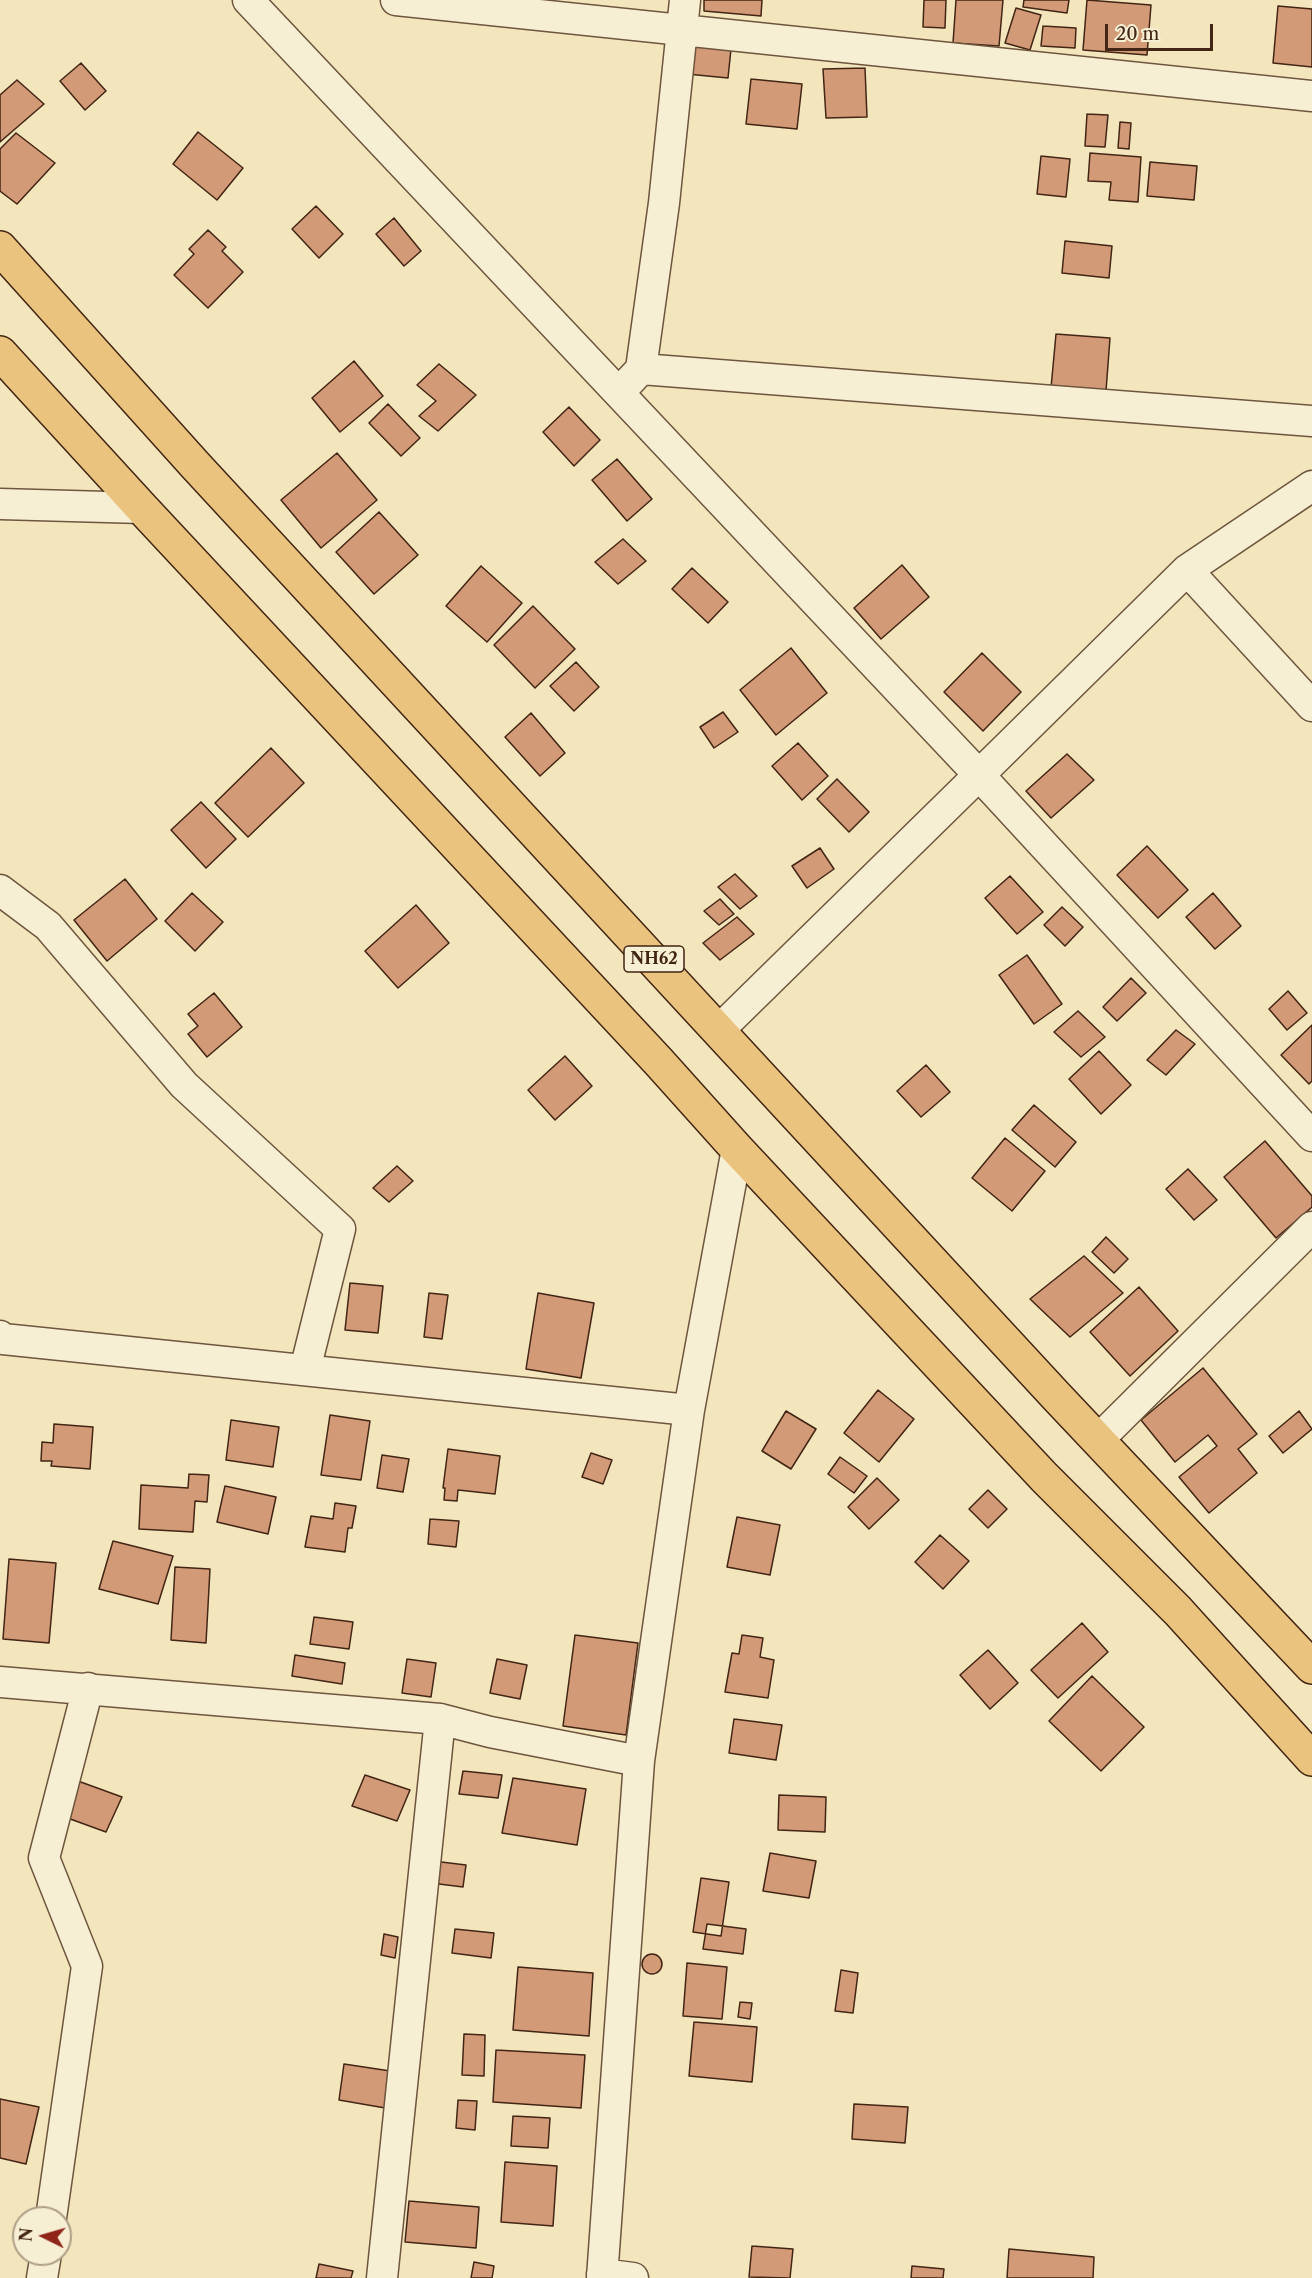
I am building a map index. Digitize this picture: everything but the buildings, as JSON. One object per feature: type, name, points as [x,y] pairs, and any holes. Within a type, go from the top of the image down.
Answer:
[{"type":"main road","name":"NH62","points":[[0,248],[196,466],[1098,1440],[1312,1666]]},
{"type":"main road","points":[[0,353],[658,1061],[737,1149],[1044,1477],[1178,1611],[1312,1760]]},
{"type":"street","points":[[248,0],[979,775],[1312,1136]]},
{"type":"street","points":[[396,0],[1312,96]]},
{"type":"street","points":[[619,393],[641,369],[664,203],[686,0]]},
{"type":"street","points":[[641,369],[1312,421]]},
{"type":"street","points":[[719,1030],[1186,570],[1312,486]]},
{"type":"street","points":[[0,504],[142,508]]},
{"type":"street","points":[[1186,570],[1312,706]]},
{"type":"street","points":[[0,890],[48,926],[184,1084],[340,1230],[305,1370]]},
{"type":"street","points":[[633,2278],[602,2276],[639,1761],[689,1410],[737,1149]]},
{"type":"street","points":[[1098,1440],[1312,1227]]},
{"type":"street","points":[[0,1336],[3,1339],[689,1410]]},
{"type":"street","points":[[0,1682],[440,1719],[490,1732],[639,1761]]},
{"type":"street","points":[[53,2206],[87,1966],[44,1858],[88,1688]]},
{"type":"street","points":[[382,2278],[440,1719]]}]
